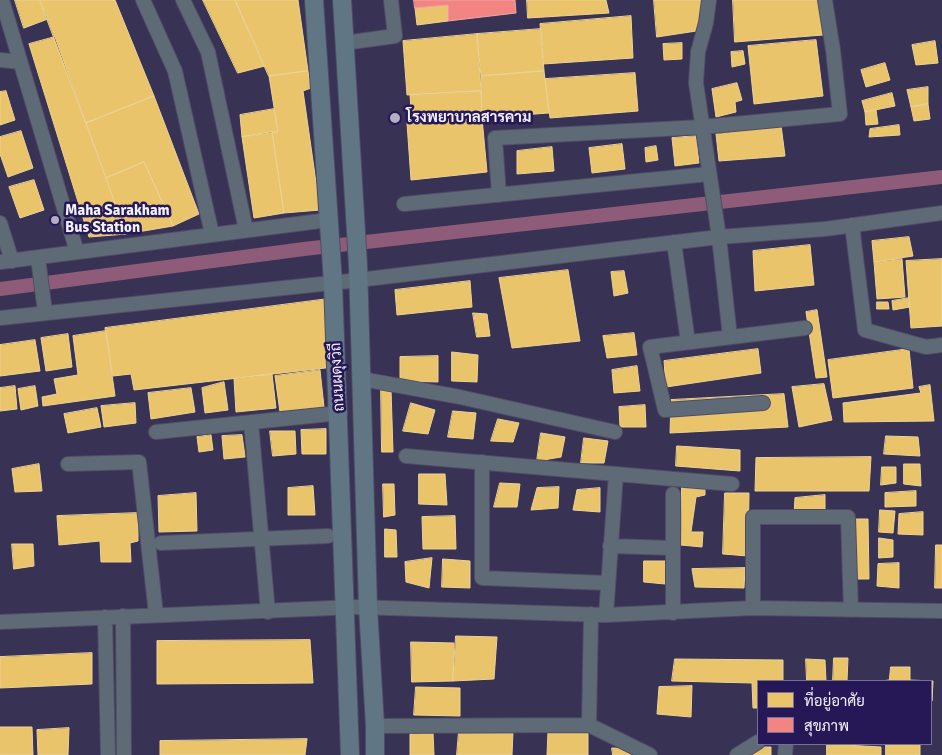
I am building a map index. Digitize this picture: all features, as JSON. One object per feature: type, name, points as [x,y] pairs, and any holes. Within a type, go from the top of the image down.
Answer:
[{"type":"main road","name":"ถนนผดุงวิถี","points":[[314,0],[328,228],[333,275],[340,413],[350,755]]},
{"type":"main road","name":"ถนนผดุงวิถี","points":[[342,0],[358,272],[368,607],[375,755]]},
{"type":"street","points":[[2,0],[76,252]]},
{"type":"street","points":[[143,0],[175,71],[212,234]]},
{"type":"street","points":[[183,0],[208,52],[246,230]]},
{"type":"street","points":[[344,44],[395,36],[391,0]]},
{"type":"street","points":[[708,0],[706,23],[698,52],[696,83],[718,231],[730,337]]},
{"type":"street","points":[[499,195],[495,138],[702,127],[840,114],[825,0]]},
{"type":"street","points":[[0,60],[20,62]]},
{"type":"street","points":[[404,204],[709,177]]},
{"type":"street","points":[[0,318],[358,272],[674,242],[718,231],[852,225],[942,212]]},
{"type":"street","points":[[0,223],[6,261],[246,230],[328,228]]},
{"type":"street","points":[[852,225],[865,330],[926,347],[942,345]]},
{"type":"street","points":[[674,242],[688,342]]},
{"type":"street","points":[[38,258],[46,312]]},
{"type":"street","points":[[764,403],[664,410],[650,347],[806,328]]},
{"type":"street","points":[[362,379],[460,396],[615,432]]},
{"type":"street","points":[[156,432],[340,413]]},
{"type":"street","points":[[251,422],[268,612]]},
{"type":"street","points":[[406,456],[732,484]]},
{"type":"street","points":[[68,464],[140,462],[156,614]]},
{"type":"street","points":[[482,462],[482,578],[607,583]]},
{"type":"street","points":[[606,614],[616,474]]},
{"type":"street","points":[[673,494],[673,613]]},
{"type":"street","points":[[754,608],[754,517],[848,517],[851,610]]},
{"type":"street","points":[[161,543],[328,536]]},
{"type":"street","points":[[610,546],[673,548]]},
{"type":"street","points":[[0,622],[156,614],[268,612],[368,607],[591,614],[673,613],[754,608],[942,611]]},
{"type":"street","points":[[589,725],[591,614]]},
{"type":"street","points":[[123,616],[124,755]]},
{"type":"street","points":[[105,617],[108,755]]},
{"type":"street","points":[[375,726],[589,725],[650,755]]},
{"type":"street","points":[[738,755],[757,743]]},
{"type":"building: ที่อยู่อาศัย","points":[[15,0],[40,0],[48,19],[24,28]]},
{"type":"building: ที่อยู่อาศัย","points":[[40,0],[115,0],[154,96],[86,123]]},
{"type":"building: ที่อยู่อาศัย","points":[[203,0],[235,0],[265,66],[238,73]]},
{"type":"building: ที่อยู่อาศัย","points":[[235,0],[298,0],[308,71],[269,76]]},
{"type":"building: ที่อยู่อาศัย","points":[[527,0],[606,0],[609,13],[528,18]]},
{"type":"building: ที่อยู่อาศัย","points":[[654,0],[703,0],[703,30],[657,37]]},
{"type":"building: ที่อยู่อาศัย","points":[[733,0],[818,0],[823,35],[735,42]]},
{"type":"building: ที่อยู่อาศัย","points":[[448,5],[448,21],[417,25],[415,8]]},
{"type":"building: ที่อยู่อาศัย","points":[[631,16],[633,58],[543,64],[540,24]]},
{"type":"building: ที่อยู่อาศัย","points":[[541,29],[544,71],[481,76],[477,34]]},
{"type":"building: ที่อยู่อาศัย","points":[[477,34],[481,91],[407,95],[403,41]]},
{"type":"building: ที่อยู่อาศัย","points":[[55,37],[126,234],[89,237],[29,44]]},
{"type":"building: ที่อยู่อาศัย","points":[[816,40],[823,96],[754,104],[748,46]]},
{"type":"building: ที่อยู่อาศัย","points":[[935,41],[938,63],[916,65],[912,45]]},
{"type":"building: ที่อยู่อาศัย","points":[[682,43],[682,59],[664,60],[663,44]]},
{"type":"building: ที่อยู่อาศัย","points":[[743,51],[745,64],[732,67],[731,52]]},
{"type":"building: ที่อยู่อาศัย","points":[[885,63],[890,80],[866,87],[861,70]]},
{"type":"building: ที่อยู่อาศัย","points":[[308,71],[311,88],[303,91],[320,210],[284,213],[272,132],[278,132],[269,76]]},
{"type":"building: ที่อยู่อาศัย","points":[[544,71],[549,113],[482,118],[481,76]]},
{"type":"building: ที่อยู่อาศัย","points":[[635,73],[638,111],[550,118],[545,79]]},
{"type":"building: ที่อยู่อาศัย","points":[[737,83],[742,100],[735,102],[736,112],[716,117],[712,89]]},
{"type":"building: ที่อยู่อาศัย","points":[[928,87],[928,104],[911,107],[907,90]]},
{"type":"building: ที่อยู่อาศัย","points":[[6,91],[15,120],[0,125],[0,92]]},
{"type":"building: ที่อยู่อาศัย","points":[[481,91],[482,118],[412,123],[410,95]]},
{"type":"building: ที่อยู่อาศัย","points":[[892,93],[895,106],[865,112],[862,101]]},
{"type":"building: ที่อยู่อาศัย","points":[[154,96],[199,214],[173,226],[144,162],[106,178],[86,123]]},
{"type":"building: ที่อยู่อาศัย","points":[[928,104],[930,119],[914,121],[911,107]]},
{"type":"building: ที่อยู่อาศัย","points":[[274,109],[278,132],[242,137],[240,115]]},
{"type":"building: ที่อยู่อาศัย","points":[[876,110],[878,124],[866,125],[865,112]]},
{"type":"building: ที่อยู่อาศัย","points":[[482,118],[487,172],[411,180],[407,123]]},
{"type":"building: ที่อยู่อาศัย","points":[[781,125],[785,156],[719,161],[716,134]]},
{"type":"building: ที่อยู่อาศัย","points":[[899,125],[900,135],[869,137],[870,129]]},
{"type":"building: ที่อยู่อาศัย","points":[[21,131],[33,168],[8,177],[0,154],[0,137]]},
{"type":"building: ที่อยู่อาศัย","points":[[272,132],[284,213],[254,218],[242,137]]},
{"type":"building: ที่อยู่อาศัย","points":[[696,136],[699,163],[675,166],[672,138]]},
{"type":"building: ที่อยู่อาศัย","points":[[622,144],[625,169],[592,173],[589,148]]},
{"type":"building: ที่อยู่อาศัย","points":[[656,146],[658,160],[646,162],[645,148]]},
{"type":"building: ที่อยู่อาศัย","points":[[552,147],[554,171],[517,174],[517,151]]},
{"type":"building: ที่อยู่อาศัย","points":[[144,162],[173,226],[126,234],[106,178]]},
{"type":"building: ที่อยู่อาศัย","points":[[34,180],[44,210],[20,218],[9,187]]},
{"type":"building: ที่อยู่อาศัย","points":[[909,237],[913,256],[874,262],[872,241]]},
{"type":"building: ที่อยู่อาศัย","points":[[810,245],[814,285],[755,291],[753,251]]},
{"type":"building: ที่อยู่อาศัย","points":[[902,259],[905,297],[877,299],[874,262]]},
{"type":"building: ที่อยู่อาศัย","points":[[942,259],[942,326],[911,328],[906,261]]},
{"type":"building: ที่อยู่อาศัย","points":[[568,270],[580,341],[512,348],[499,278]]},
{"type":"building: ที่อยู่อาศัย","points":[[624,271],[628,293],[614,296],[611,272]]},
{"type":"building: ที่อยู่อาศัย","points":[[470,281],[472,307],[397,315],[395,290]]},
{"type":"building: ที่อยู่อาศัย","points":[[909,298],[910,307],[893,310],[892,301]]},
{"type":"building: ที่อยู่อาศัย","points":[[328,299],[334,367],[134,390],[131,374],[113,376],[105,328]]},
{"type":"building: ที่อยู่อาศัย","points":[[877,302],[888,302],[889,309],[877,309]]},
{"type":"building: ที่อยู่อาศัย","points":[[817,310],[827,377],[816,378],[806,312]]},
{"type":"building: ที่อยู่อาศัย","points":[[473,313],[487,314],[490,336],[477,337]]},
{"type":"building: ที่อยู่อาศัย","points":[[106,331],[115,396],[43,406],[42,397],[57,394],[54,379],[78,375],[73,336]]},
{"type":"building: ที่อยู่อาศัย","points":[[634,333],[637,355],[607,358],[603,336]]},
{"type":"building: ที่อยู่อาศัย","points":[[68,334],[72,367],[46,371],[41,338]]},
{"type":"building: ที่อยู่อาศัย","points":[[35,340],[40,371],[0,376],[0,345]]},
{"type":"building: ที่อยู่อาศัย","points":[[758,349],[761,373],[666,387],[664,361]]},
{"type":"building: ที่อยู่อาศัย","points":[[909,349],[913,388],[833,398],[828,360]]},
{"type":"building: ที่อยู่อาศัย","points":[[452,352],[478,355],[477,382],[452,381]]},
{"type":"building: ที่อยู่อาศัย","points":[[438,356],[438,382],[400,381],[400,357]]},
{"type":"building: ที่อยู่อาศัย","points":[[637,366],[640,391],[614,393],[612,370]]},
{"type":"building: ที่อยู่อาศัย","points":[[320,370],[324,407],[280,412],[275,376]]},
{"type":"building: ที่อยู่อาศัย","points":[[272,374],[276,408],[236,412],[234,379]]},
{"type":"building: ที่อยู่อาศัย","points":[[224,382],[228,410],[205,413],[202,388]]},
{"type":"building: ที่อยู่อาศัย","points":[[824,384],[832,420],[799,427],[792,387]]},
{"type":"building: ที่อยู่อาศัย","points":[[930,385],[934,421],[844,422],[843,403],[921,393],[919,387]]},
{"type":"building: ที่อยู่อาศัย","points":[[15,386],[17,409],[0,411],[0,388]]},
{"type":"building: ที่อยู่อาศัย","points":[[35,386],[38,406],[21,410],[18,389]]},
{"type":"building: ที่อยู่อาศัย","points":[[191,388],[195,412],[151,419],[148,393]]},
{"type":"building: ที่อยู่อาศัย","points":[[381,388],[391,389],[393,452],[382,452]]},
{"type":"building: ที่อยู่อาศัย","points":[[784,394],[788,427],[670,433],[671,400]]},
{"type":"building: ที่อยู่อาศัย","points":[[135,403],[136,423],[104,427],[101,406]]},
{"type":"building: ที่อยู่อาศัย","points":[[411,403],[435,410],[428,434],[403,431]]},
{"type":"building: ที่อยู่อาศัย","points":[[645,405],[646,427],[620,427],[619,407]]},
{"type":"building: ที่อยู่อาศัย","points":[[97,408],[101,427],[68,433],[64,414]]},
{"type":"building: ที่อยู่อาศัย","points":[[453,411],[476,413],[473,439],[448,437]]},
{"type":"building: ที่อยู่อาศัย","points":[[498,419],[519,423],[513,442],[491,441]]},
{"type":"building: ที่อยู่อาศัย","points":[[326,429],[326,454],[302,454],[301,430]]},
{"type":"building: ที่อยู่อาศัย","points":[[270,431],[295,431],[296,454],[273,456]]},
{"type":"building: ที่อยู่อาศัย","points":[[541,433],[565,437],[561,457],[537,461]]},
{"type":"building: ที่อยู่อาศัย","points":[[211,435],[213,450],[199,452],[197,437]]},
{"type":"building: ที่อยู่อาศัย","points":[[242,435],[245,457],[224,459],[222,436]]},
{"type":"building: ที่อยู่อาศัย","points":[[886,436],[918,437],[920,456],[884,454]]},
{"type":"building: ที่อยู่อาศัย","points":[[584,438],[608,441],[604,463],[581,463]]},
{"type":"building: ที่อยู่อาศัย","points":[[677,446],[740,450],[740,471],[676,466]]},
{"type":"building: ที่อยู่อาศัย","points":[[871,457],[869,491],[755,491],[756,458]]},
{"type":"building: ที่อยู่อาศัย","points":[[39,464],[42,491],[15,492],[12,469]]},
{"type":"building: ที่อยู่อาศัย","points":[[904,464],[920,464],[921,486],[904,484]]},
{"type":"building: ที่อยู่อาศัย","points":[[882,467],[896,467],[896,483],[881,485]]},
{"type":"building: ที่อยู่อาศัย","points":[[419,474],[445,474],[447,505],[419,504]]},
{"type":"building: ที่อยู่อาศัย","points":[[500,483],[520,484],[517,507],[494,507]]},
{"type":"building: ที่อยู่อาศัย","points":[[383,484],[394,484],[395,515],[384,517]]},
{"type":"building: ที่อยู่อาศัย","points":[[313,486],[315,515],[288,515],[288,488]]},
{"type":"building: ที่อยู่อาศัย","points":[[682,486],[705,486],[705,495],[696,497],[691,532],[703,532],[702,547],[681,545]]},
{"type":"building: ที่อยู่อาศัย","points":[[559,487],[558,508],[531,510],[537,488]]},
{"type":"building: ที่อยู่อาศัย","points":[[600,488],[600,512],[573,510],[577,490]]},
{"type":"building: ที่อยู่อาศัย","points":[[916,491],[916,506],[885,507],[885,493]]},
{"type":"building: ที่อยู่อาศัย","points":[[196,493],[197,531],[159,532],[158,496]]},
{"type":"building: ที่อยู่อาศัย","points":[[725,493],[749,493],[748,556],[723,554]]},
{"type":"building: ที่อยู่อาศัย","points":[[825,495],[825,514],[794,515],[795,498]]},
{"type":"building: ที่อยู่อาศัย","points":[[880,510],[895,511],[893,533],[879,532]]},
{"type":"building: ที่อยู่อาศัย","points":[[923,512],[923,535],[898,534],[899,514]]},
{"type":"building: ที่อยู่อาศัย","points":[[138,513],[138,541],[130,543],[131,562],[101,562],[100,541],[59,545],[57,516]]},
{"type":"building: ที่อยู่อาศัย","points":[[455,516],[456,549],[423,549],[422,517]]},
{"type":"building: ที่อยู่อาศัย","points":[[852,519],[868,519],[869,579],[855,579]]},
{"type":"building: ที่อยู่อาศัย","points":[[385,529],[396,530],[397,557],[385,557]]},
{"type":"building: ที่อยู่อาศัย","points":[[879,538],[893,540],[893,557],[879,558]]},
{"type":"building: ที่อยู่อาศัย","points":[[12,544],[33,544],[34,566],[14,569]]},
{"type":"building: ที่อยู่อาศัย","points":[[936,545],[942,545],[942,588],[935,588]]},
{"type":"building: ที่อยู่อาศัย","points":[[432,558],[429,588],[406,582],[405,562]]},
{"type":"building: ที่อยู่อาศัย","points":[[443,559],[470,561],[470,588],[442,587]]},
{"type":"building: ที่อยู่อาศัย","points":[[644,561],[667,561],[665,584],[644,582]]},
{"type":"building: ที่อยู่อาศัย","points":[[899,563],[899,588],[877,586],[878,564]]},
{"type":"building: ที่อยู่อาศัย","points":[[745,568],[744,588],[695,587],[692,569]]},
{"type":"building: ที่อยู่อาศัย","points":[[456,636],[497,637],[494,679],[453,681]]},
{"type":"building: ที่อยู่อาศัย","points":[[310,640],[313,683],[157,684],[157,641]]},
{"type":"building: ที่อยู่อาศัย","points":[[411,642],[454,643],[453,681],[412,682]]},
{"type":"building: ที่อยู่อาศัย","points":[[92,653],[92,684],[0,688],[0,657]]},
{"type":"building: ที่อยู่อาศัย","points":[[834,658],[848,658],[847,680],[833,680]]},
{"type":"building: ที่อยู่อาศัย","points":[[675,659],[783,660],[783,680],[757,680],[757,708],[753,708],[752,683],[672,681]]},
{"type":"building: ที่อยู่อาศัย","points":[[806,659],[825,660],[826,680],[807,680]]},
{"type":"building: ที่อยู่อาศัย","points":[[891,667],[910,667],[910,680],[889,680]]},
{"type":"building: ที่อยู่อาศัย","points":[[692,686],[691,717],[657,714],[659,687]]},
{"type":"building: ที่อยู่อาศัย","points":[[416,687],[460,688],[460,716],[414,715]]},
{"type":"building: ที่อยู่อาศัย","points":[[0,727],[32,727],[33,755],[0,755]]},
{"type":"building: ที่อยู่อาศัย","points":[[69,728],[68,755],[38,755],[37,730]]},
{"type":"building: ที่อยู่อาศัย","points":[[588,729],[588,755],[547,755],[548,732]]},
{"type":"building: ที่อยู่อาศัย","points":[[459,731],[513,731],[512,755],[457,755]]},
{"type":"building: ที่อยู่อาศัย","points":[[433,732],[434,755],[410,755],[410,734]]},
{"type":"building: ที่อยู่อาศัย","points":[[307,739],[305,755],[160,755],[160,741]]},
{"type":"building: ที่อยู่อาศัย","points":[[827,745],[881,747],[881,755],[827,755]]},
{"type":"building: ที่อยู่อาศัย","points":[[886,745],[920,745],[920,755],[886,755]]},
{"type":"building: ที่อยู่อาศัย","points":[[746,747],[771,747],[771,755],[746,755]]},
{"type":"building: ที่อยู่อาศัย","points":[[612,748],[636,749],[636,755],[613,755]]},
{"type":"building: สุขภาพ","points":[[414,0],[515,0],[516,13],[448,21],[448,5],[415,8]]},
{"type":"waterway","points":[[0,289],[304,249],[942,177]]},
{"type":"place","name":"โรงพยาบาลสารคาม","points":[[395,118]]},
{"type":"place","name":"Maha Sarakham Bus Station","points":[[55,220]]}]
